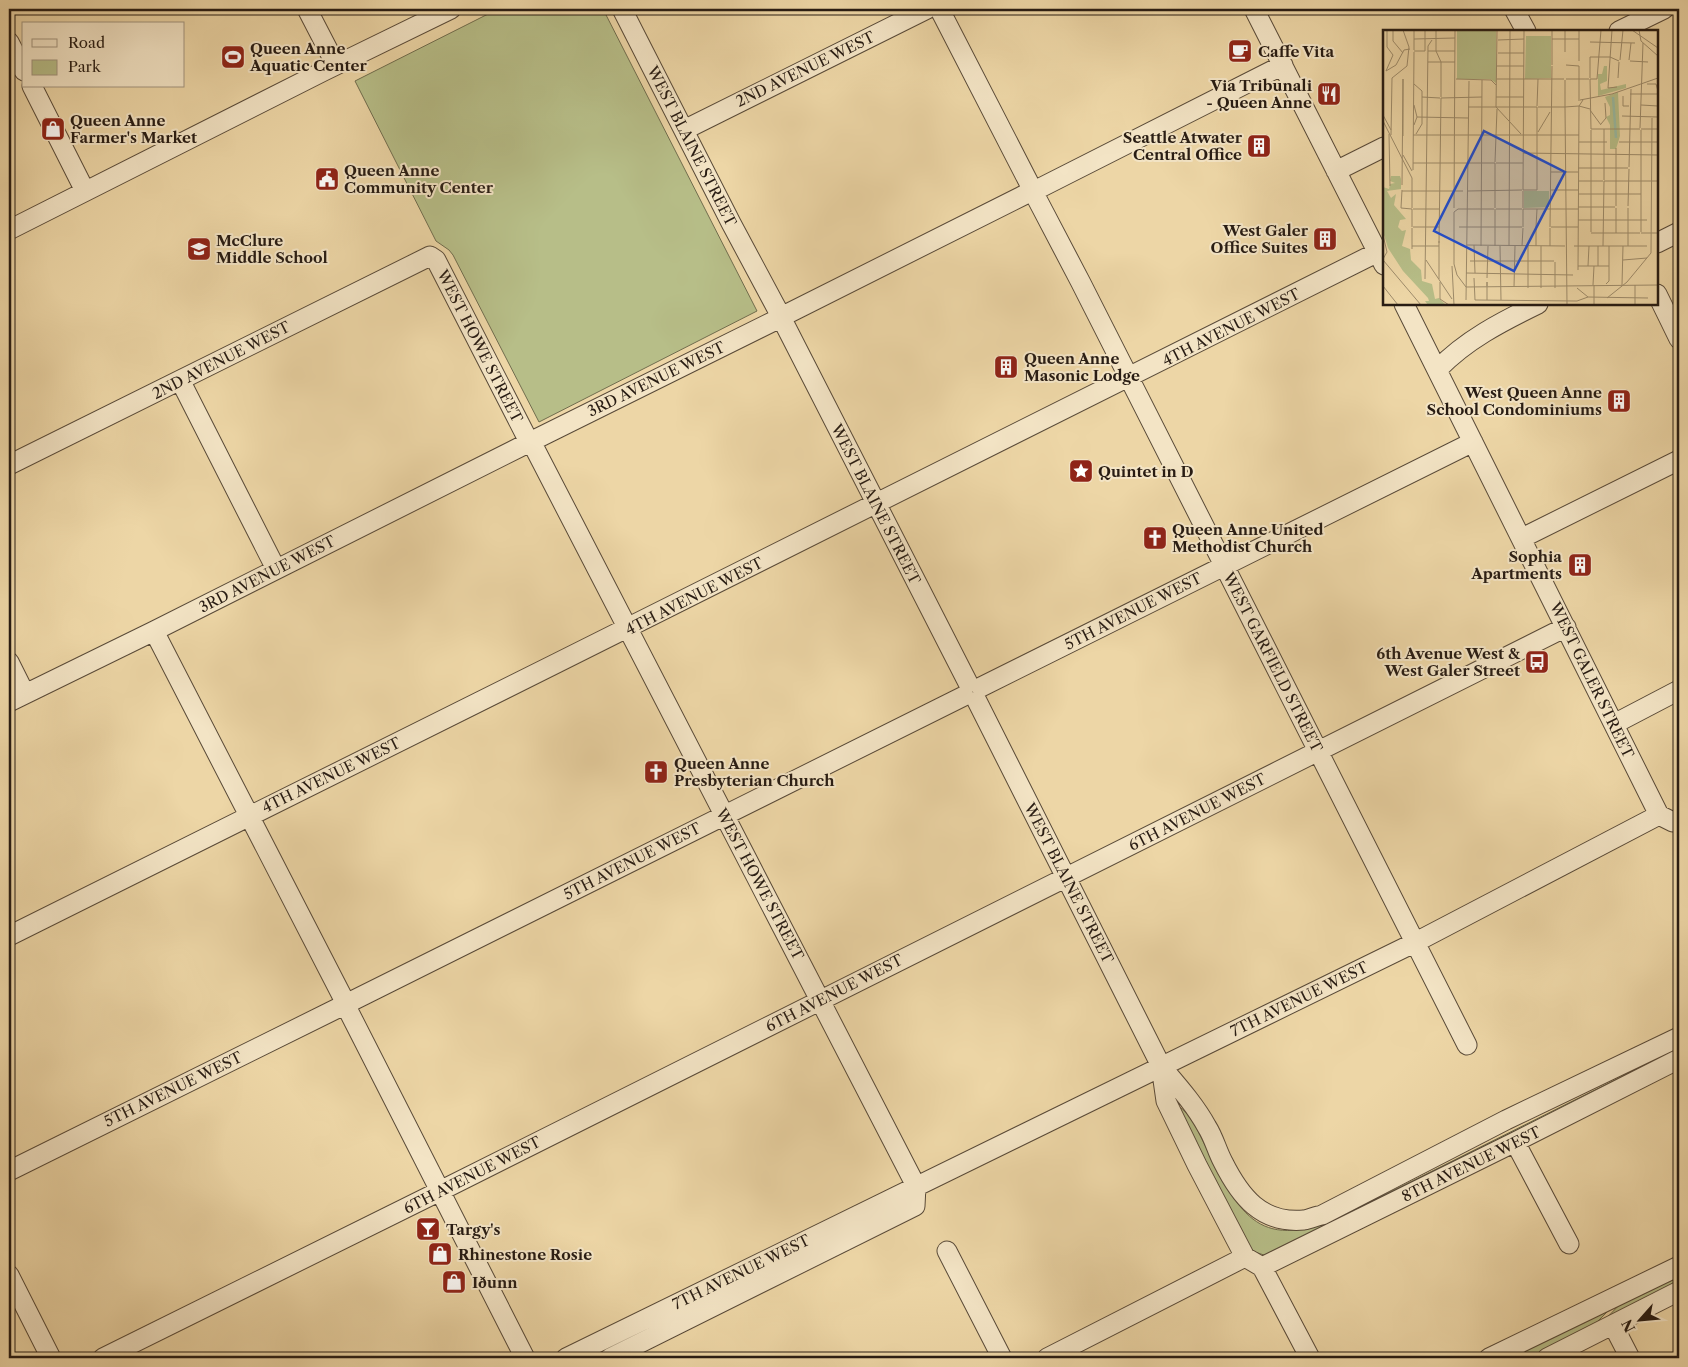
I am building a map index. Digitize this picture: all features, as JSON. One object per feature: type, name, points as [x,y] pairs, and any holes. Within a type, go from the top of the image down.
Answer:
[{"type":"street","points":[[307,9],[336,65]]},
{"type":"street","points":[[9,230],[451,9]]},
{"type":"street","name":"WEST BLAINE STREET","points":[[622,9],[877,505],[1161,1066],[1198,1111],[1208,1127],[1222,1160],[1239,1191],[1258,1210],[1282,1219]]},
{"type":"street","points":[[1254,9],[1381,259]]},
{"type":"street","points":[[1514,9],[1525,30]]},
{"type":"street","points":[[1622,30],[1664,9]]},
{"type":"street","name":"2ND AVENUE WEST","points":[[684,130],[935,10]]},
{"type":"street","name":"WEST GARFIELD STREET","points":[[935,10],[1033,192],[1467,1045]]},
{"type":"street","points":[[9,42],[22,67]]},
{"type":"street","name":"3RD AVENUE WEST","points":[[17,698],[154,632],[276,569],[1033,192],[1283,65]]},
{"type":"street","points":[[33,88],[85,191]]},
{"type":"street","points":[[1336,170],[1383,147]]},
{"type":"street","points":[[1658,242],[1679,232]]},
{"type":"street","name":"2ND AVENUE WEST","points":[[9,466],[426,256],[433,257]]},
{"type":"street","name":"WEST HOWE STREET","points":[[433,257],[629,629],[916,1186]]},
{"type":"street","name":"4TH AVENUE WEST","points":[[9,936],[1129,379],[1381,259]]},
{"type":"street","points":[[1658,296],[1679,338]]},
{"type":"street","name":"WEST GALER STREET","points":[[1405,305],[1659,816]]},
{"type":"street","points":[[1438,369],[1459,350],[1485,331],[1536,305]]},
{"type":"street","points":[[180,380],[276,569]]},
{"type":"street","name":"5TH AVENUE WEST","points":[[9,1171],[1473,442]]},
{"type":"street","points":[[1522,538],[1679,460]]},
{"type":"street","name":"6TH AVENUE WEST","points":[[103,1358],[1566,627]]},
{"type":"street","points":[[154,632],[346,1004],[525,1358]]},
{"type":"street","points":[[9,662],[17,698]]},
{"type":"street","points":[[1614,724],[1679,690]]},
{"type":"street","points":[[1659,816],[1673,822],[1679,820]]},
{"type":"street","name":"7TH AVENUE WEST","points":[[566,1358],[1416,942],[1659,816]]},
{"type":"street","name":"8TH AVENUE WEST","points":[[1282,1219],[1304,1220],[1322,1215],[1506,1120],[1679,1037]]},
{"type":"street","name":"8TH AVENUE WEST","points":[[1262,1267],[1679,1060]]},
{"type":"street","name":"WEST BLAINE STREET","points":[[1161,1066],[1166,1101],[1245,1257]]},
{"type":"street","points":[[1515,1142],[1569,1244]]},
{"type":"street","name":"7TH AVENUE WEST","points":[[610,1358],[915,1206],[916,1186]]},
{"type":"street","points":[[947,1251],[1002,1358]]},
{"type":"street","points":[[1047,1358],[1245,1257],[1262,1267],[1310,1358]]},
{"type":"street","points":[[1489,1358],[1679,1266]]},
{"type":"street","points":[[9,1274],[51,1358]]},
{"type":"street","points":[[1547,1358],[1679,1291]]},
{"type":"street","points":[[1614,1325],[1630,1358]]},
{"type":"green space","points":[[498,9],[603,9],[757,311],[539,422],[453,255],[436,241],[355,81]]},
{"type":"green space","points":[[1679,1048],[1679,1054],[1267,1256],[1255,1252],[1244,1243],[1178,1106],[1187,1113],[1193,1122],[1216,1167],[1240,1206],[1253,1219],[1269,1228],[1288,1230],[1311,1227],[1340,1217]]},
{"type":"green space","points":[[1679,1272],[1679,1285],[1595,1330],[1624,1300]]},
{"type":"green space","points":[[1618,1301],[1584,1335],[1536,1358],[1501,1358]]},
{"type":"place","name":"Caffe Vita","points":[[1240,51]]},
{"type":"place","name":"Queen Anne Aquatic Center","points":[[233,57]]},
{"type":"place","name":"Via Tribunali - Queen Anne","points":[[1329,94]]},
{"type":"place","name":"Queen Anne Farmer's Market","points":[[53,129]]},
{"type":"place","name":"Seattle Atwater Central Office","points":[[1259,146]]},
{"type":"place","name":"Queen Anne Community Center","points":[[327,179]]},
{"type":"place","name":"West Galer Office Suites","points":[[1325,239]]},
{"type":"place","name":"McClure Middle School","points":[[199,249]]},
{"type":"place","name":"Queen Anne Masonic Lodge","points":[[1006,367]]},
{"type":"place","name":"West Queen Anne School Condominiums","points":[[1619,401]]},
{"type":"place","name":"Quintet in D","points":[[1081,471]]},
{"type":"place","name":"Queen Anne United Methodist Church","points":[[1155,538]]},
{"type":"place","name":"Sophia Apartments","points":[[1580,565]]},
{"type":"place","name":"6th Avenue West & West Galer Street","points":[[1537,662]]},
{"type":"place","name":"Queen Anne Presbyterian Church","points":[[656,772]]},
{"type":"place","name":"Targy's","points":[[428,1229]]},
{"type":"place","name":"Rhinestone Rosie","points":[[440,1254]]},
{"type":"place","name":"Iðunn","points":[[454,1282]]}]
